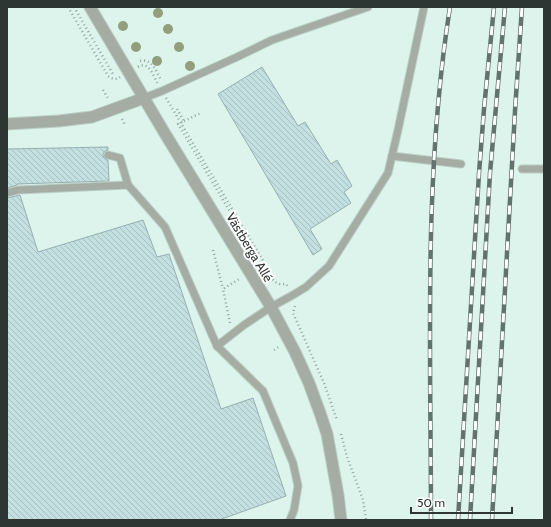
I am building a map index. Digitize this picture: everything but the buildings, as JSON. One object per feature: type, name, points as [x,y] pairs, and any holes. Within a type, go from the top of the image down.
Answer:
[{"type":"street","name":"Västberga Allé","points":[[90,7],[271,307],[298,358],[309,383],[327,434],[332,456],[341,520]]},
{"type":"street","points":[[7,124],[59,121],[92,116],[144,98]]},
{"type":"lane","points":[[144,98],[162,92],[272,40],[368,7]]},
{"type":"lane","points":[[217,346],[271,307],[306,287],[329,266],[388,173],[424,7]]},
{"type":"lane","points":[[108,155],[120,158],[128,184],[165,227],[217,346],[263,391],[293,463],[298,486],[294,510],[290,520]]},
{"type":"lane","points":[[392,156],[461,164]]},
{"type":"lane","points":[[522,169],[544,169]]},
{"type":"lane","points":[[7,193],[18,190],[128,184]]},
{"type":"path","points":[[68,7],[108,76],[117,79]]},
{"type":"path","points":[[74,7],[115,75]]},
{"type":"path","points":[[140,61],[146,60],[152,64],[161,80]]},
{"type":"path","points":[[141,65],[146,65],[148,67],[157,82]]},
{"type":"path","points":[[177,109],[182,122]]},
{"type":"path","points":[[175,112],[182,122],[265,264],[266,271],[261,266],[178,124],[182,122],[202,113]]},
{"type":"path","points":[[213,250],[233,334]]},
{"type":"path","points":[[223,289],[265,264]]},
{"type":"path","points":[[363,500],[366,520]]},
{"type":"railway","points":[[431,520],[430,263],[432,199],[441,71],[450,7]]},
{"type":"railway","points":[[458,520],[479,173],[494,7]]},
{"type":"railway","points":[[470,520],[490,173],[505,7]]},
{"type":"railway","points":[[492,520],[522,7]]}]
